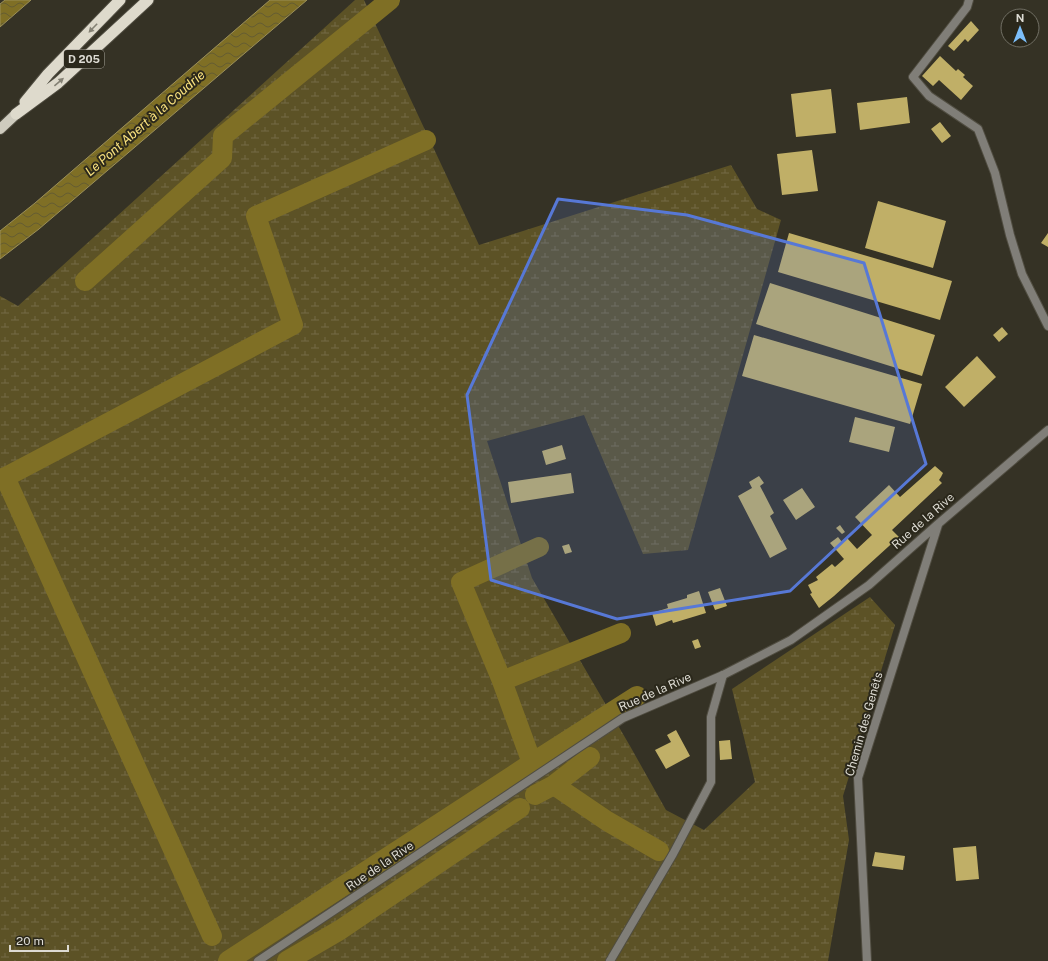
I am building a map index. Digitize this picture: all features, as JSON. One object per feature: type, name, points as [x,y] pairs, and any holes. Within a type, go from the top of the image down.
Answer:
[{"type":"highway","name":"D 205","points":[[16,114],[48,74],[120,0]]},
{"type":"highway","name":"D 205","points":[[16,114],[58,83],[148,0]]},
{"type":"main road","name":"D 205","points":[[0,129],[16,114]]},
{"type":"street","points":[[969,0],[967,7],[913,77],[929,96],[978,129],[995,173],[1010,235],[1022,274],[1048,326]]},
{"type":"street","name":"Rue de la Rive","points":[[258,961],[623,718],[723,675],[798,635],[869,585],[1048,430]]},
{"type":"street","name":"Chemin des Genêts","points":[[867,961],[858,778],[938,524]]},
{"type":"street","points":[[610,961],[673,854],[711,782],[711,717],[723,675]]},
{"type":"highlighted area","points":[[558,199],[687,215],[864,263],[926,464],[790,591],[617,619],[491,580],[467,395]]},
{"type":"green space","points":[[355,0],[364,0],[479,245],[731,165],[757,209],[781,220],[688,550],[643,554],[584,415],[487,441],[532,578],[666,810],[704,830],[755,782],[732,689],[870,597],[895,625],[843,796],[849,840],[828,961],[0,961],[0,296],[18,306]]},
{"type":"water","points":[[5,0],[31,0],[0,27],[0,4]]},
{"type":"water","name":"Le Pont Abert à la Coudrie","points":[[270,0],[307,0],[39,229],[0,259],[0,231],[35,203]]},
{"type":"building","points":[[971,21],[979,30],[968,42],[965,39],[954,51],[948,46]]},
{"type":"building","points":[[940,56],[956,71],[958,69],[965,75],[963,77],[973,86],[961,100],[939,80],[933,86],[922,76]]},
{"type":"building","points":[[831,89],[836,133],[796,137],[791,94]]},
{"type":"building","points":[[907,97],[910,123],[860,130],[857,103]]},
{"type":"building","points":[[940,122],[951,136],[942,143],[931,129]]},
{"type":"building","points":[[812,150],[818,191],[782,195],[777,154]]},
{"type":"building","points":[[878,201],[946,221],[933,268],[865,248]]},
{"type":"building","points":[[789,233],[952,281],[940,320],[778,272]]},
{"type":"building","points":[[1048,233],[1048,247],[1041,243]]},
{"type":"building","points":[[770,283],[935,335],[922,376],[756,324]]},
{"type":"building","points":[[1002,327],[1008,334],[999,342],[993,335]]},
{"type":"building","points":[[754,335],[922,384],[910,424],[742,376]]},
{"type":"building","points":[[977,356],[996,377],[964,407],[945,387]]},
{"type":"building","points":[[855,417],[895,427],[889,452],[849,442]]},
{"type":"building","points":[[562,445],[566,459],[546,465],[542,451]]},
{"type":"building","points":[[935,466],[943,473],[939,480],[942,483],[892,530],[899,537],[819,608],[810,594],[812,593],[808,585],[818,580],[816,577],[832,564],[835,567],[844,559],[830,543],[838,537],[842,542],[847,538],[857,549],[872,535],[855,517],[889,485],[900,497]]},
{"type":"building","points":[[571,473],[574,493],[511,503],[508,482]]},
{"type":"building","points":[[759,476],[764,483],[760,486],[774,513],[770,516],[787,549],[770,558],[738,496],[752,488],[749,482]]},
{"type":"building","points":[[802,488],[815,507],[796,520],[783,500]]},
{"type":"building","points":[[840,525],[845,532],[842,534],[836,528]]},
{"type":"building","points":[[569,544],[572,552],[565,554],[562,546]]},
{"type":"building","points":[[720,588],[727,606],[715,610],[708,592]]},
{"type":"building","points":[[699,591],[706,613],[673,623],[672,620],[656,626],[652,613],[668,608],[667,604],[687,598],[687,595]]},
{"type":"building","points":[[698,639],[701,647],[695,649],[692,641]]},
{"type":"building","points":[[676,730],[690,756],[666,769],[655,750],[671,742],[667,735]]},
{"type":"building","points":[[730,740],[732,759],[720,760],[719,741]]},
{"type":"building","points":[[976,846],[979,879],[956,881],[953,848]]},
{"type":"building","points":[[875,852],[905,856],[903,870],[872,866]]},
{"type":"waterway","points":[[85,281],[222,158],[223,136],[390,0]]},
{"type":"waterway","points":[[0,480],[293,325],[256,216],[426,140]]},
{"type":"waterway","points":[[5,477],[212,936]]},
{"type":"waterway","points":[[539,547],[461,582],[502,681],[621,633]]},
{"type":"waterway","points":[[502,681],[532,763],[637,696]]},
{"type":"waterway","points":[[590,757],[554,785],[607,821],[659,851]]},
{"type":"waterway","points":[[228,961],[532,763]]},
{"type":"waterway","points":[[535,795],[554,785]]},
{"type":"waterway","points":[[287,961],[340,930],[520,808]]}]
